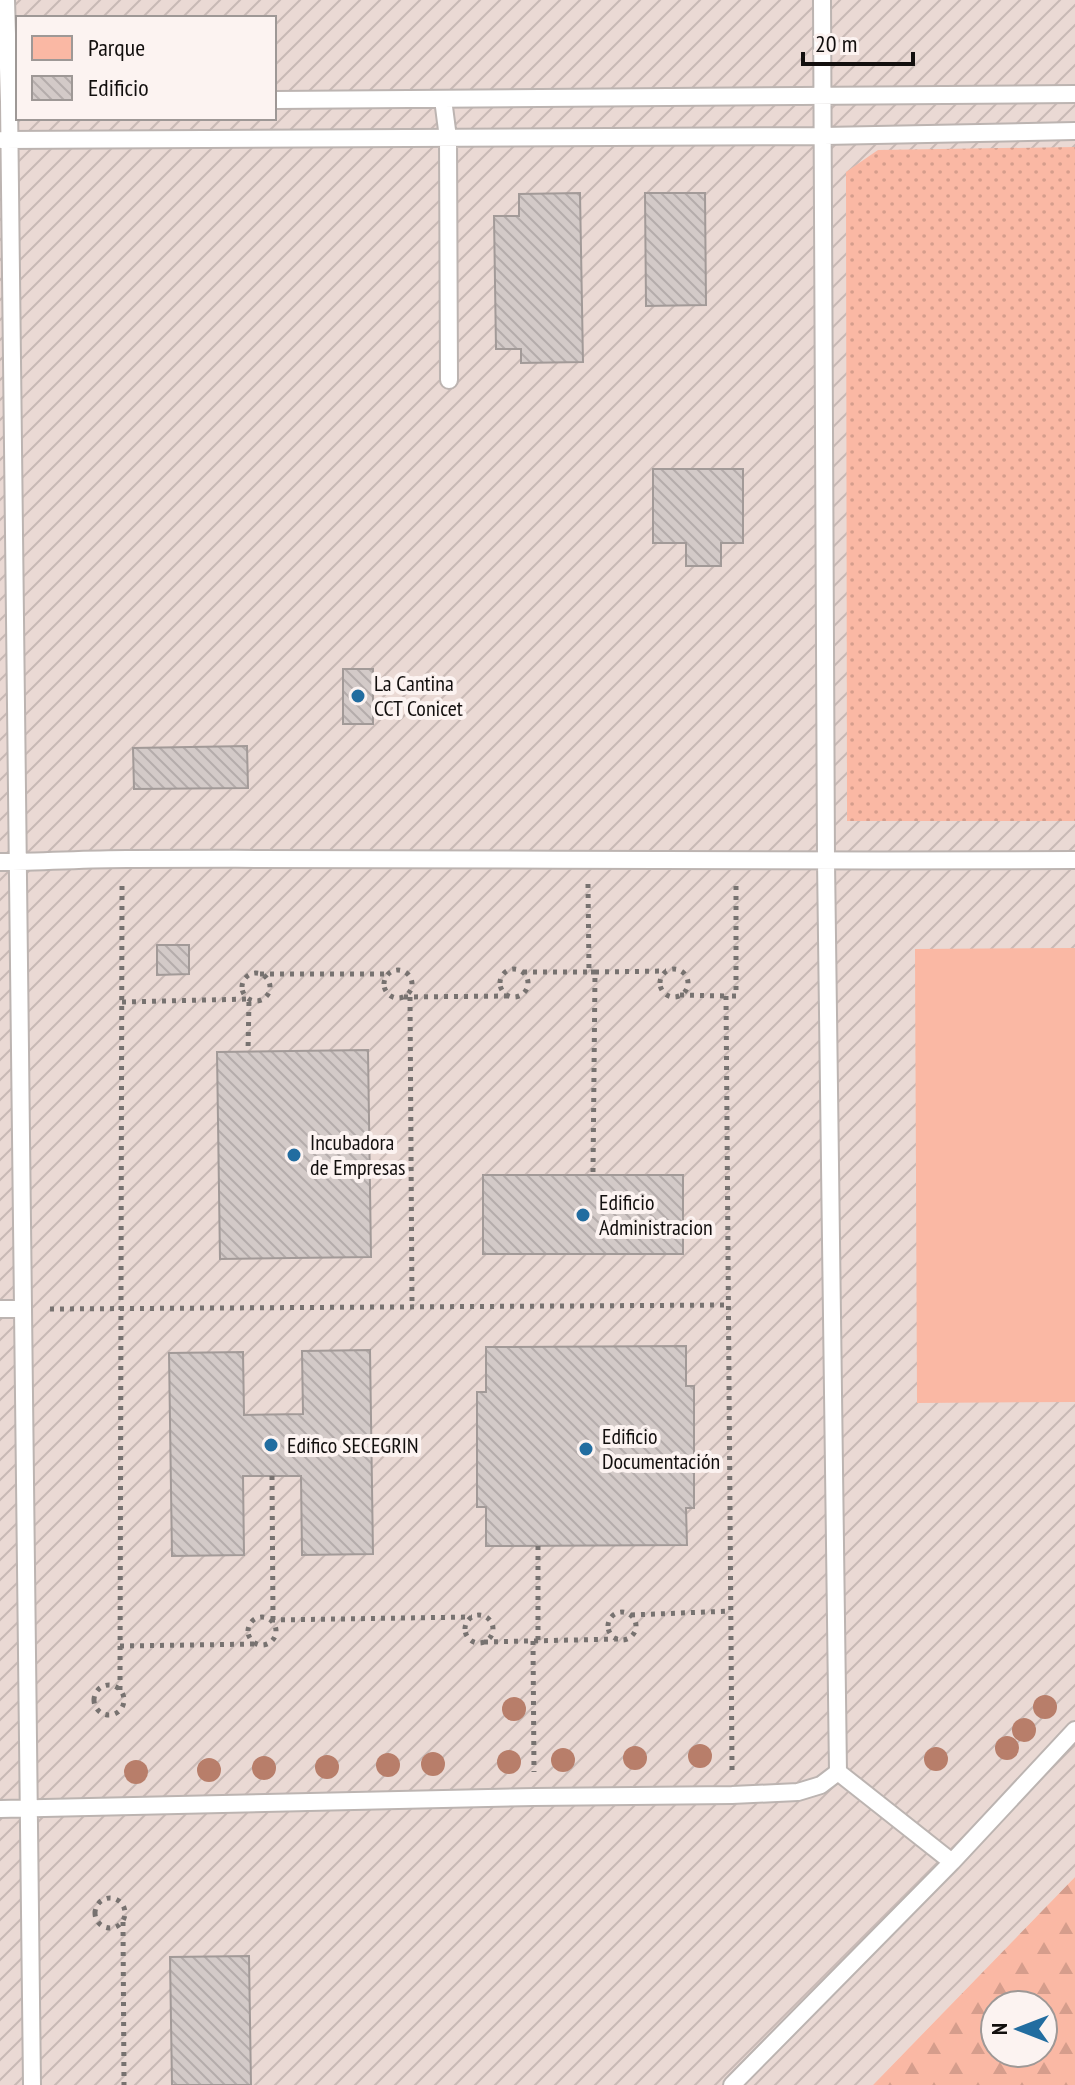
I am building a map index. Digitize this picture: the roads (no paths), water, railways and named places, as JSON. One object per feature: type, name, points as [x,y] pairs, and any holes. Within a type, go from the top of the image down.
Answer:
[{"type":"lane","points":[[6,0],[9,102],[5,140],[18,862],[32,2085]]},
{"type":"lane","points":[[822,0],[826,861],[838,1772]]},
{"type":"lane","points":[[276,100],[1075,94]]},
{"type":"lane","points":[[443,99],[448,138],[449,380]]},
{"type":"lane","points":[[5,140],[824,136],[1075,131]]},
{"type":"lane","points":[[0,862],[122,859],[1075,860]]},
{"type":"lane","points":[[0,1309],[23,1309]]},
{"type":"lane","points":[[732,2085],[952,1862],[1075,1730]]},
{"type":"lane","points":[[0,1809],[732,1795],[798,1792],[821,1785],[838,1772]]},
{"type":"lane","points":[[838,1772],[952,1862]]},
{"type":"place","name":"La Cantina CCT Conicet","points":[[358,696]]},
{"type":"place","name":"Incubadora de Empresas","points":[[294,1155]]},
{"type":"place","name":"Edificio Administracion","points":[[583,1215]]},
{"type":"place","name":"Edifico SECEGRIN","points":[[271,1445]]},
{"type":"place","name":"Edificio Documentación","points":[[586,1449]]}]
